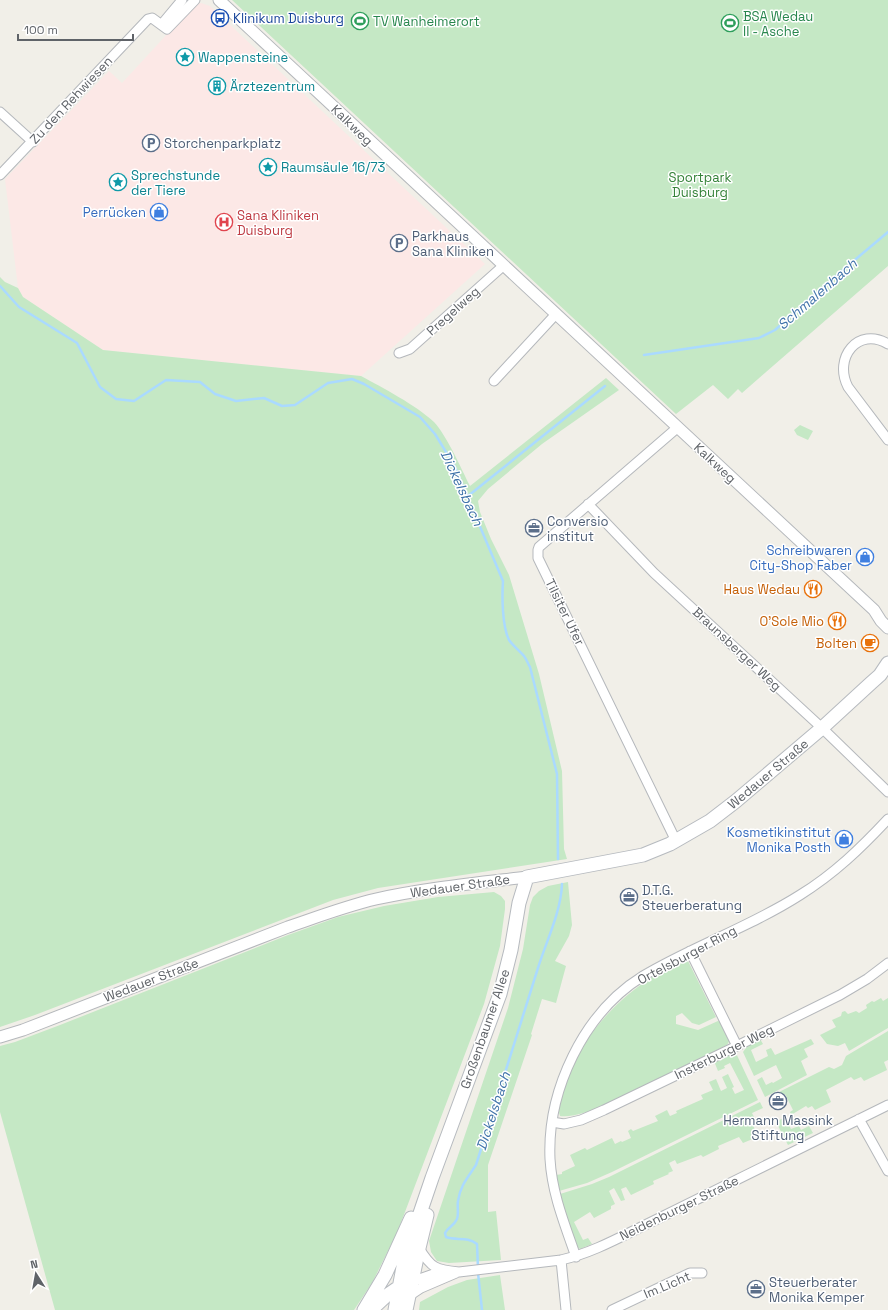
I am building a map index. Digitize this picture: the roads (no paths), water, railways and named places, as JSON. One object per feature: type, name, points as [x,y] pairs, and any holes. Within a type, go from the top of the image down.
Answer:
[{"type":"main road","name":"Wedauer Straße","points":[[527,877],[643,855],[676,841],[710,821],[736,801],[822,728],[884,673],[888,663]]},
{"type":"main road","name":"Großenbaumer Allee","points":[[398,1310],[399,1287],[415,1228],[500,994],[511,950],[519,903],[527,877]]},
{"type":"main road","name":"Großenbaumer Allee","points":[[409,1296],[428,1214],[432,1178]]},
{"type":"main road","points":[[364,1310],[386,1275],[421,1195],[432,1178]]},
{"type":"main road","points":[[371,1310],[386,1296],[399,1287]]},
{"type":"main road","points":[[398,1310],[409,1296]]},
{"type":"street","points":[[164,27],[182,0]]},
{"type":"street","points":[[164,27],[195,0]]},
{"type":"street","name":"Kalkweg","points":[[219,0],[874,610],[881,621],[888,628]]},
{"type":"street","name":"Zu den Rehwiesen","points":[[0,175],[148,19],[152,18],[164,27]]},
{"type":"street","points":[[0,112],[32,142]]},
{"type":"street","name":"Pregelweg","points":[[400,353],[410,349],[504,266]]},
{"type":"street","points":[[494,381],[556,314]]},
{"type":"street","points":[[888,344],[879,340],[856,344],[850,348],[844,359],[843,371],[844,379],[848,387],[888,440]]},
{"type":"street","name":"Tilsiter Ufer","points":[[676,841],[538,558],[538,550],[539,547],[677,428]]},
{"type":"street","name":"Braunsberger Weg","points":[[588,504],[652,571],[822,728],[888,792]]},
{"type":"street","name":"Kalkweg","points":[[874,610],[888,618]]},
{"type":"street","name":"Ortelsburger Ring","points":[[576,1257],[555,1193],[550,1161],[552,1122],[559,1088],[566,1069],[594,1020],[622,991],[641,977],[778,908],[800,895],[845,863],[888,819]]},
{"type":"street","name":"Wedauer Straße","points":[[0,1037],[24,1030],[288,926],[327,913],[383,898],[428,890],[527,877]]},
{"type":"street","points":[[690,951],[737,1046]]},
{"type":"street","name":"Insterburger Weg","points":[[552,1122],[564,1124],[581,1120],[598,1112],[840,995],[867,979],[888,963]]},
{"type":"street","name":"Neidenburger Straße","points":[[399,1287],[442,1271],[458,1272],[561,1260],[593,1251],[888,1105]]},
{"type":"street","points":[[859,1119],[888,1171]]},
{"type":"street","points":[[419,1248],[425,1258],[436,1268],[442,1271]]},
{"type":"street","points":[[561,1260],[566,1310]]},
{"type":"street","name":"Neidenburger Straße","points":[[409,1296],[421,1288],[458,1272]]},
{"type":"street","name":"Im Licht","points":[[612,1310],[690,1273],[702,1273]]},
{"type":"waterway","name":"Schmalenbach","points":[[644,355],[759,338],[775,330],[888,232]]},
{"type":"waterway","name":"Dickelsbach","points":[[0,286],[19,307],[77,343],[100,387],[116,399],[134,401],[166,380],[200,382],[215,394],[236,401],[264,398],[282,406],[295,405],[328,383],[352,379],[364,384],[420,417],[435,434],[454,465],[503,581],[503,611],[505,627],[509,640],[524,656],[530,667],[557,774],[558,859]]},
{"type":"waterway","points":[[468,496],[605,386]]},
{"type":"waterway","name":"Dickelsbach","points":[[478,1268],[477,1244],[465,1239],[446,1237],[445,1233],[457,1219],[458,1201],[461,1191],[476,1165],[538,968],[556,916],[562,884]]},
{"type":"waterway","name":"Dickelsbach","points":[[478,1273],[482,1310]]},
{"type":"place","name":"Klinikum Duisburg","points":[[220,18]]},
{"type":"place","name":"TV Wanheimerort","points":[[360,21]]},
{"type":"place","name":"BSA Wedau II - Asche","points":[[730,23]]},
{"type":"place","name":"Wappensteine","points":[[185,57]]},
{"type":"place","name":"Ärztezentrum","points":[[217,86]]},
{"type":"place","name":"Storchenparkplatz","points":[[151,143]]},
{"type":"place","name":"Raumsäule 16/73","points":[[268,167]]},
{"type":"place","name":"Sprechstunde der Tiere","points":[[118,182]]},
{"type":"place","name":"Perrücken","points":[[159,212]]},
{"type":"place","name":"Sana Kliniken Duisburg","points":[[224,222]]},
{"type":"place","name":"Parkhaus Sana Kliniken","points":[[399,243]]},
{"type":"place","name":"Conversio institut","points":[[534,528]]},
{"type":"place","name":"Schreibwaren City-Shop Faber","points":[[865,557]]},
{"type":"place","name":"Haus Wedau","points":[[813,589]]},
{"type":"place","name":"O'Sole Mio","points":[[837,621]]},
{"type":"place","name":"Bolten","points":[[870,643]]},
{"type":"place","name":"Kosmetikinstitut Monika Posth","points":[[844,839]]},
{"type":"place","name":"D.T.G. Steuerberatung","points":[[629,897]]},
{"type":"place","name":"Hermann Massink Stiftung","points":[[778,1101]]},
{"type":"place","name":"Steuerberater Monika Kemper","points":[[756,1289]]},
{"type":"park label","name":"Sportpark Duisburg","points":[[700,184]]}]
